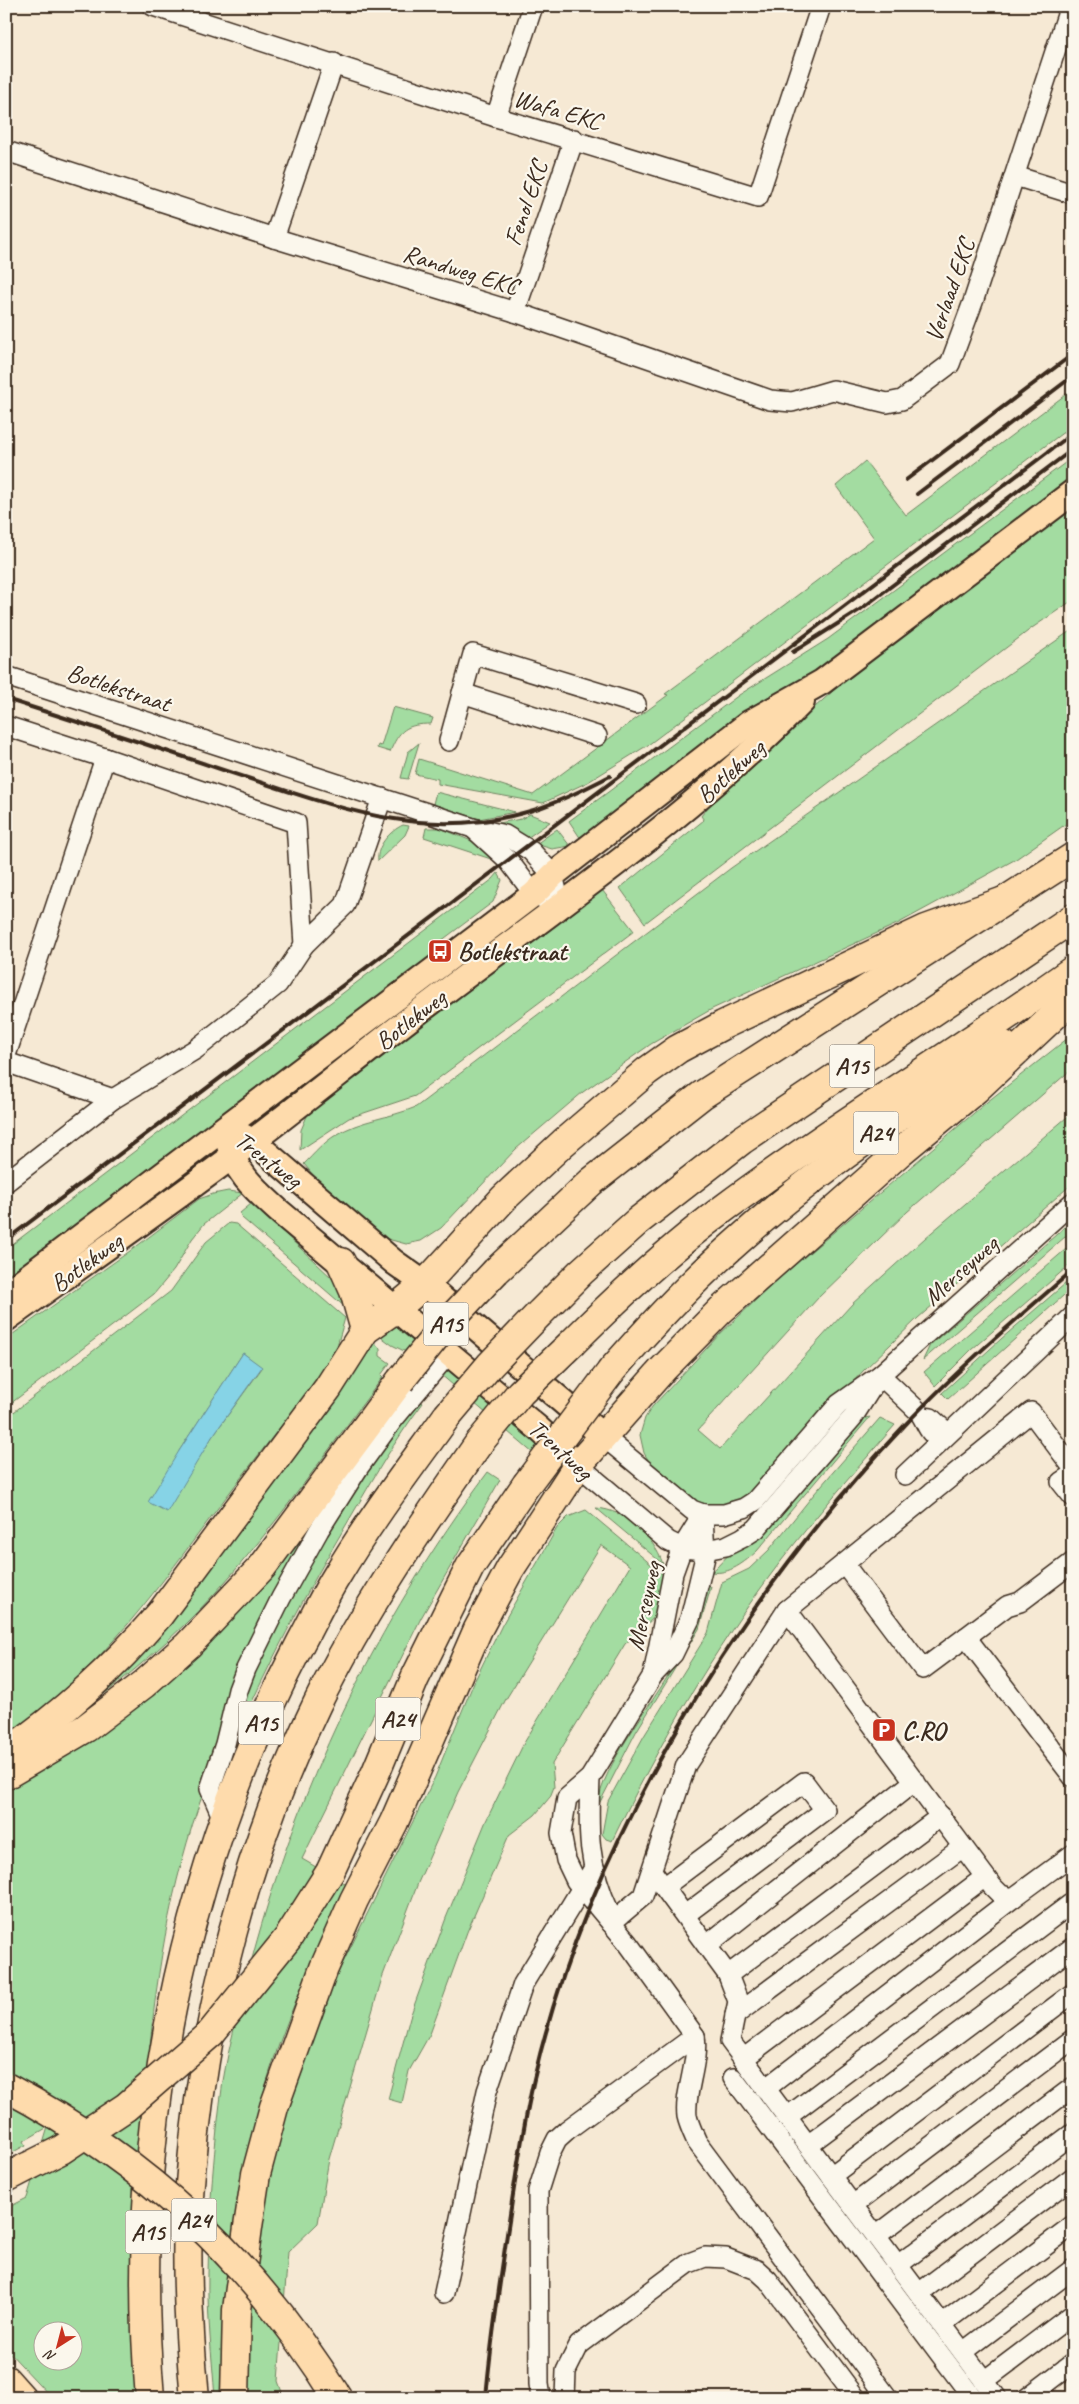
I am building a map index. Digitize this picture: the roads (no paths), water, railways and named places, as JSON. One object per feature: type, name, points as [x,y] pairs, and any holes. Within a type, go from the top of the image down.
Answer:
[{"type":"highway","name":"A15","points":[[6,1775],[86,1728],[144,1684],[188,1645],[263,1566],[400,1381],[451,1318],[496,1271],[591,1182],[702,1095],[1073,857]]},
{"type":"highway","name":"A15","points":[[6,1753],[40,1730],[134,1643],[160,1614],[328,1388],[365,1330],[395,1309],[425,1284],[504,1198],[564,1142],[666,1057],[723,1025],[926,929],[1004,902]]},
{"type":"highway","name":"A15","points":[[150,2398],[145,2331],[150,2167],[161,2067],[175,1985],[191,1920],[223,1819],[272,1698],[335,1578],[447,1416],[490,1365],[581,1272],[638,1222],[742,1140],[1073,918]]},
{"type":"highway","name":"A15","points":[[195,2398],[189,2327],[190,2174],[202,2080],[216,1996],[254,1858],[279,1789],[317,1704],[368,1610],[415,1536],[479,1444],[520,1393],[651,1268],[722,1210],[805,1151],[1073,970]]},
{"type":"highway","name":"A24","points":[[18,2172],[61,2150],[126,2107],[211,2033],[288,1938],[330,1872],[376,1772],[415,1678],[470,1567],[526,1485],[612,1370],[691,1284],[760,1221],[846,1155],[1073,997]]},
{"type":"highway","points":[[234,2398],[237,2310],[256,2174],[274,2107],[300,2032],[354,1900],[394,1822],[478,1630],[510,1569],[578,1465],[663,1369],[721,1310],[900,1152],[976,1089],[1073,997]]},
{"type":"highway","points":[[341,1262],[354,1291],[365,1330]]},
{"type":"highway","name":"A24","points":[[6,2087],[88,2135],[126,2161],[174,2201],[216,2241],[265,2295],[310,2352],[338,2398]]},
{"type":"highway","points":[[6,2380],[22,2398]]},
{"type":"main road","name":"Botlekweg","points":[[6,1293],[534,894],[553,875],[749,723],[822,682],[1073,492]]},
{"type":"main road","name":"Botlekweg","points":[[6,1319],[253,1141],[433,1001],[561,907],[684,812],[762,743],[822,682]]},
{"type":"main road","name":"Trentweg","points":[[226,1128],[253,1141],[394,1262],[425,1284],[604,1437]]},
{"type":"main road","name":"Trentweg","points":[[226,1128],[231,1157],[256,1190],[539,1429],[578,1465]]},
{"type":"street","name":"Wafa EKC","points":[[152,6],[334,63],[496,117],[574,139],[758,197],[821,6]]},
{"type":"street","points":[[496,117],[533,6]]},
{"type":"street","name":"Verlaad EKC","points":[[902,400],[950,364],[974,302],[1070,6]]},
{"type":"street","points":[[274,238],[334,63]]},
{"type":"street","name":"Fenol EKC","points":[[515,312],[574,139]]},
{"type":"street","name":"Randweg EKC","points":[[6,151],[274,238],[515,312],[770,400],[792,402],[833,390],[887,403],[902,400]]},
{"type":"street","points":[[1015,176],[1073,194]]},
{"type":"street","points":[[449,741],[473,654],[636,704]]},
{"type":"street","name":"Botlekstraat","points":[[6,676],[473,828],[505,835],[531,851],[553,875],[561,907]]},
{"type":"street","points":[[462,693],[597,736]]},
{"type":"street","points":[[6,726],[296,823],[304,945]]},
{"type":"street","points":[[6,1055],[105,758]]},
{"type":"street","points":[[6,1182],[114,1099],[196,1049],[278,984],[304,945],[344,905],[382,798]]},
{"type":"street","name":"Botlekstraat","points":[[473,828],[508,860],[534,894],[561,907]]},
{"type":"street","points":[[6,1062],[114,1099]]},
{"type":"street","name":"Merseyweg","points":[[703,1514],[734,1512],[755,1501],[839,1404],[880,1375],[1073,1202]]},
{"type":"street","points":[[905,1475],[1073,1316]]},
{"type":"street","points":[[223,1819],[210,1789],[225,1744],[234,1701],[246,1669],[281,1598],[340,1496],[393,1420],[448,1354]]},
{"type":"street","points":[[880,1375],[924,1417],[924,1425],[936,1437],[942,1438]]},
{"type":"street","name":"Merseyweg","points":[[682,1548],[705,1550],[726,1546],[756,1529],[853,1417],[880,1375]]},
{"type":"street","points":[[613,1922],[643,1896],[686,1765],[787,1610],[1031,1412],[1073,1468]]},
{"type":"street","name":"Trentweg","points":[[604,1437],[684,1505],[703,1514]]},
{"type":"street","name":"Trentweg","points":[[578,1465],[657,1533],[682,1548]]},
{"type":"street","points":[[1073,1474],[1061,1482],[1073,1498]]},
{"type":"street","name":"Merseyweg","points":[[653,1675],[673,1573],[682,1548],[703,1514]]},
{"type":"street","name":"Merseyweg","points":[[613,1922],[581,1888],[566,1860],[561,1833],[567,1798],[590,1778],[653,1675],[673,1654],[690,1619],[705,1557],[703,1514]]},
{"type":"street","points":[[844,1564],[923,1669],[1007,1606],[1020,1602],[1073,1562]]},
{"type":"street","points":[[787,1610],[985,1876],[1001,1895],[1013,1898]]},
{"type":"street","points":[[966,1637],[1073,1777]]},
{"type":"street","points":[[590,1778],[589,1846],[594,1868],[613,1922],[695,2036],[697,2048],[687,2113],[690,2128],[697,2142],[888,2398]]},
{"type":"street","points":[[707,1945],[915,1781]]},
{"type":"street","points":[[664,1887],[804,1782],[825,1810],[685,1915]]},
{"type":"street","points":[[728,1975],[941,1816]]},
{"type":"street","points":[[735,2015],[963,1847]]},
{"type":"street","points":[[765,2088],[1073,1854]]},
{"type":"street","points":[[444,2293],[487,2091],[523,1984],[594,1868]]},
{"type":"street","points":[[652,1871],[728,1975],[738,2001],[730,2041],[997,2398]]},
{"type":"street","points":[[743,2059],[985,1876]]},
{"type":"street","points":[[787,2117],[1073,1902]]},
{"type":"street","points":[[808,2145],[1073,1947]]},
{"type":"street","points":[[831,2176],[1073,1993]]},
{"type":"street","points":[[541,2398],[539,2384],[538,2191],[550,2153],[557,2139],[567,2130],[695,2036]]},
{"type":"street","points":[[853,2205],[1073,2039]]},
{"type":"street","points":[[733,2078],[973,2398]]},
{"type":"street","points":[[876,2236],[1073,2087]]},
{"type":"street","points":[[898,2265],[1073,2133]]},
{"type":"street","points":[[919,2293],[1073,2177]]},
{"type":"street","points":[[942,2324],[1073,2225]]},
{"type":"street","points":[[565,2398],[566,2371],[579,2346],[689,2263],[715,2257],[746,2265],[768,2280],[856,2398]]},
{"type":"street","points":[[963,2352],[1073,2269]]},
{"type":"street","points":[[984,2381],[1073,2314]]},
{"type":"street","points":[[1027,2398],[1073,2363]]},
{"type":"water","points":[[243,1353],[262,1367],[212,1437],[167,1512],[148,1502],[179,1451]]},
{"type":"railway","points":[[906,480],[1073,354]]},
{"type":"railway","points":[[917,494],[1073,376]]},
{"type":"railway","points":[[6,1240],[1073,433]]},
{"type":"railway","points":[[793,652],[861,609],[1073,449]]},
{"type":"railway","points":[[6,699],[338,807],[410,821],[446,823],[484,821],[523,813],[557,801],[610,776]]},
{"type":"railway","points":[[486,2398],[493,2332],[506,2243],[526,2114],[534,2079],[559,1990],[591,1902],[631,1815],[677,1730],[728,1647],[784,1569],[843,1495],[904,1426],[944,1385],[1073,1270]]},
{"type":"place","name":"Botlekstraat","points":[[440,951]]},
{"type":"place","name":"C.RO","points":[[884,1730]]}]
